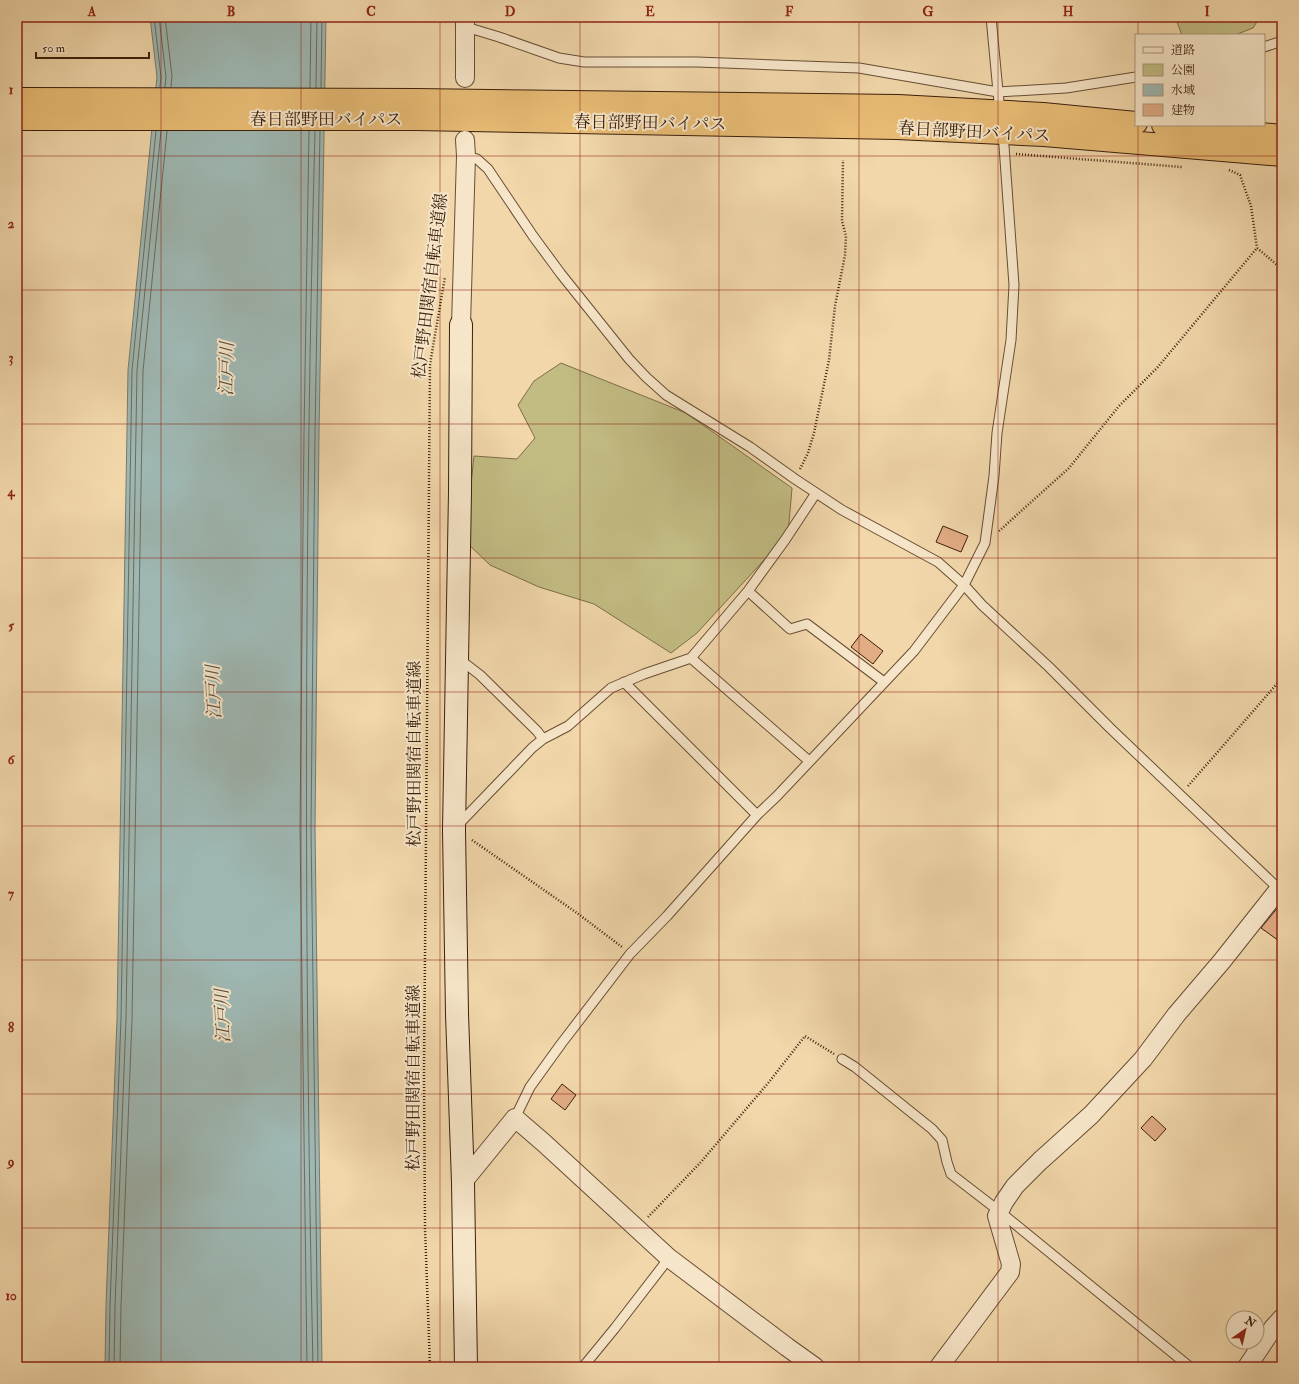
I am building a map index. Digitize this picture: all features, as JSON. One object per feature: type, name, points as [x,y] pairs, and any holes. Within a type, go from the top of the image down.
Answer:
[{"type":"highway","name":"春日部野田バイパス","points":[[17,99],[416,109]]},
{"type":"highway","name":"春日部野田バイパス","points":[[17,119],[416,109],[898,106],[1002,123],[1044,134],[1282,155]]},
{"type":"highway","name":"春日部野田バイパス","points":[[1002,123],[1043,114],[1135,123]]},
{"type":"highway","points":[[1174,126],[1282,136]]},
{"type":"street","points":[[465,78],[466,22]]},
{"type":"street","points":[[465,148],[454,829],[466,1367]]},
{"type":"street","points":[[939,1367],[1010,1272],[1011,1264],[997,1216],[1004,1202],[1020,1181],[1040,1160],[1091,1115],[1143,1059],[1176,1015],[1281,891]]},
{"type":"street","points":[[463,1182],[515,1118],[638,1228],[669,1258],[786,1347],[815,1367]]},
{"type":"street","points":[[1247,1367],[1279,1327]]},
{"type":"lane","points":[[515,1118],[530,1087],[630,954],[667,916],[757,815],[777,796],[914,651],[964,585],[985,543],[994,476],[997,433],[1011,340],[1014,284],[1002,123],[991,17]]},
{"type":"lane","points":[[466,22],[514,42],[559,58],[584,62],[697,62],[858,68],[1002,123],[1066,88],[1135,77]]},
{"type":"lane","points":[[1265,47],[1282,41]]},
{"type":"lane","points":[[465,148],[488,169],[533,236],[561,274],[629,359],[646,377],[666,394],[750,447],[842,510],[938,562],[964,585],[982,605],[1049,667],[1110,728],[1281,891]]},
{"type":"lane","points":[[454,829],[543,738],[568,726],[611,688],[691,658],[748,591],[785,540],[816,493]]},
{"type":"lane","points":[[748,591],[790,629],[807,624],[884,682]]},
{"type":"lane","points":[[457,658],[480,676],[543,738]]},
{"type":"lane","points":[[691,658],[809,761]]},
{"type":"lane","points":[[624,682],[757,815]]},
{"type":"lane","points":[[842,1059],[855,1067],[932,1129],[942,1140],[951,1174],[999,1211],[1190,1367]]},
{"type":"lane","points":[[583,1367],[669,1258]]},
{"type":"path","points":[[1002,123],[1184,167]]},
{"type":"path","points":[[795,479],[808,453],[814,433],[829,360],[835,306],[845,255],[846,236],[842,221],[843,160]]},
{"type":"path","points":[[1222,170],[1230,170],[1240,175],[1251,206],[1257,248],[1282,269]]},
{"type":"path","points":[[985,543],[1069,468],[1119,406],[1157,368],[1257,248]]},
{"type":"path","name":"松戸野田関宿自転車道線","points":[[430,1367],[425,1228],[424,1074],[430,364],[446,270]]},
{"type":"path","points":[[1180,794],[1282,678]]},
{"type":"path","points":[[454,829],[578,913],[630,954]]},
{"type":"path","points":[[638,1228],[674,1188],[701,1162],[769,1082],[805,1036],[842,1059]]},
{"type":"green space","points":[[1175,17],[1260,17],[1253,28],[1238,34],[1182,34]]},
{"type":"green space","points":[[561,363],[686,413],[792,488],[788,534],[697,633],[671,653],[594,604],[539,587],[490,565],[465,541],[474,456],[517,459],[535,438],[518,405],[534,381]]},
{"type":"water","name":"江戸川","points":[[150,17],[326,17],[319,434],[315,828],[322,1367],[105,1367],[117,1019],[128,370],[157,77]]},
{"type":"building","points":[[943,526],[968,536],[961,552],[936,542]]},
{"type":"building","points":[[861,634],[883,651],[873,664],[851,647]]},
{"type":"building","points":[[1279,906],[1282,908],[1282,943],[1261,928]]},
{"type":"building","points":[[562,1084],[576,1095],[565,1110],[551,1099]]},
{"type":"building","points":[[1152,1116],[1166,1129],[1155,1141],[1141,1128]]}]
